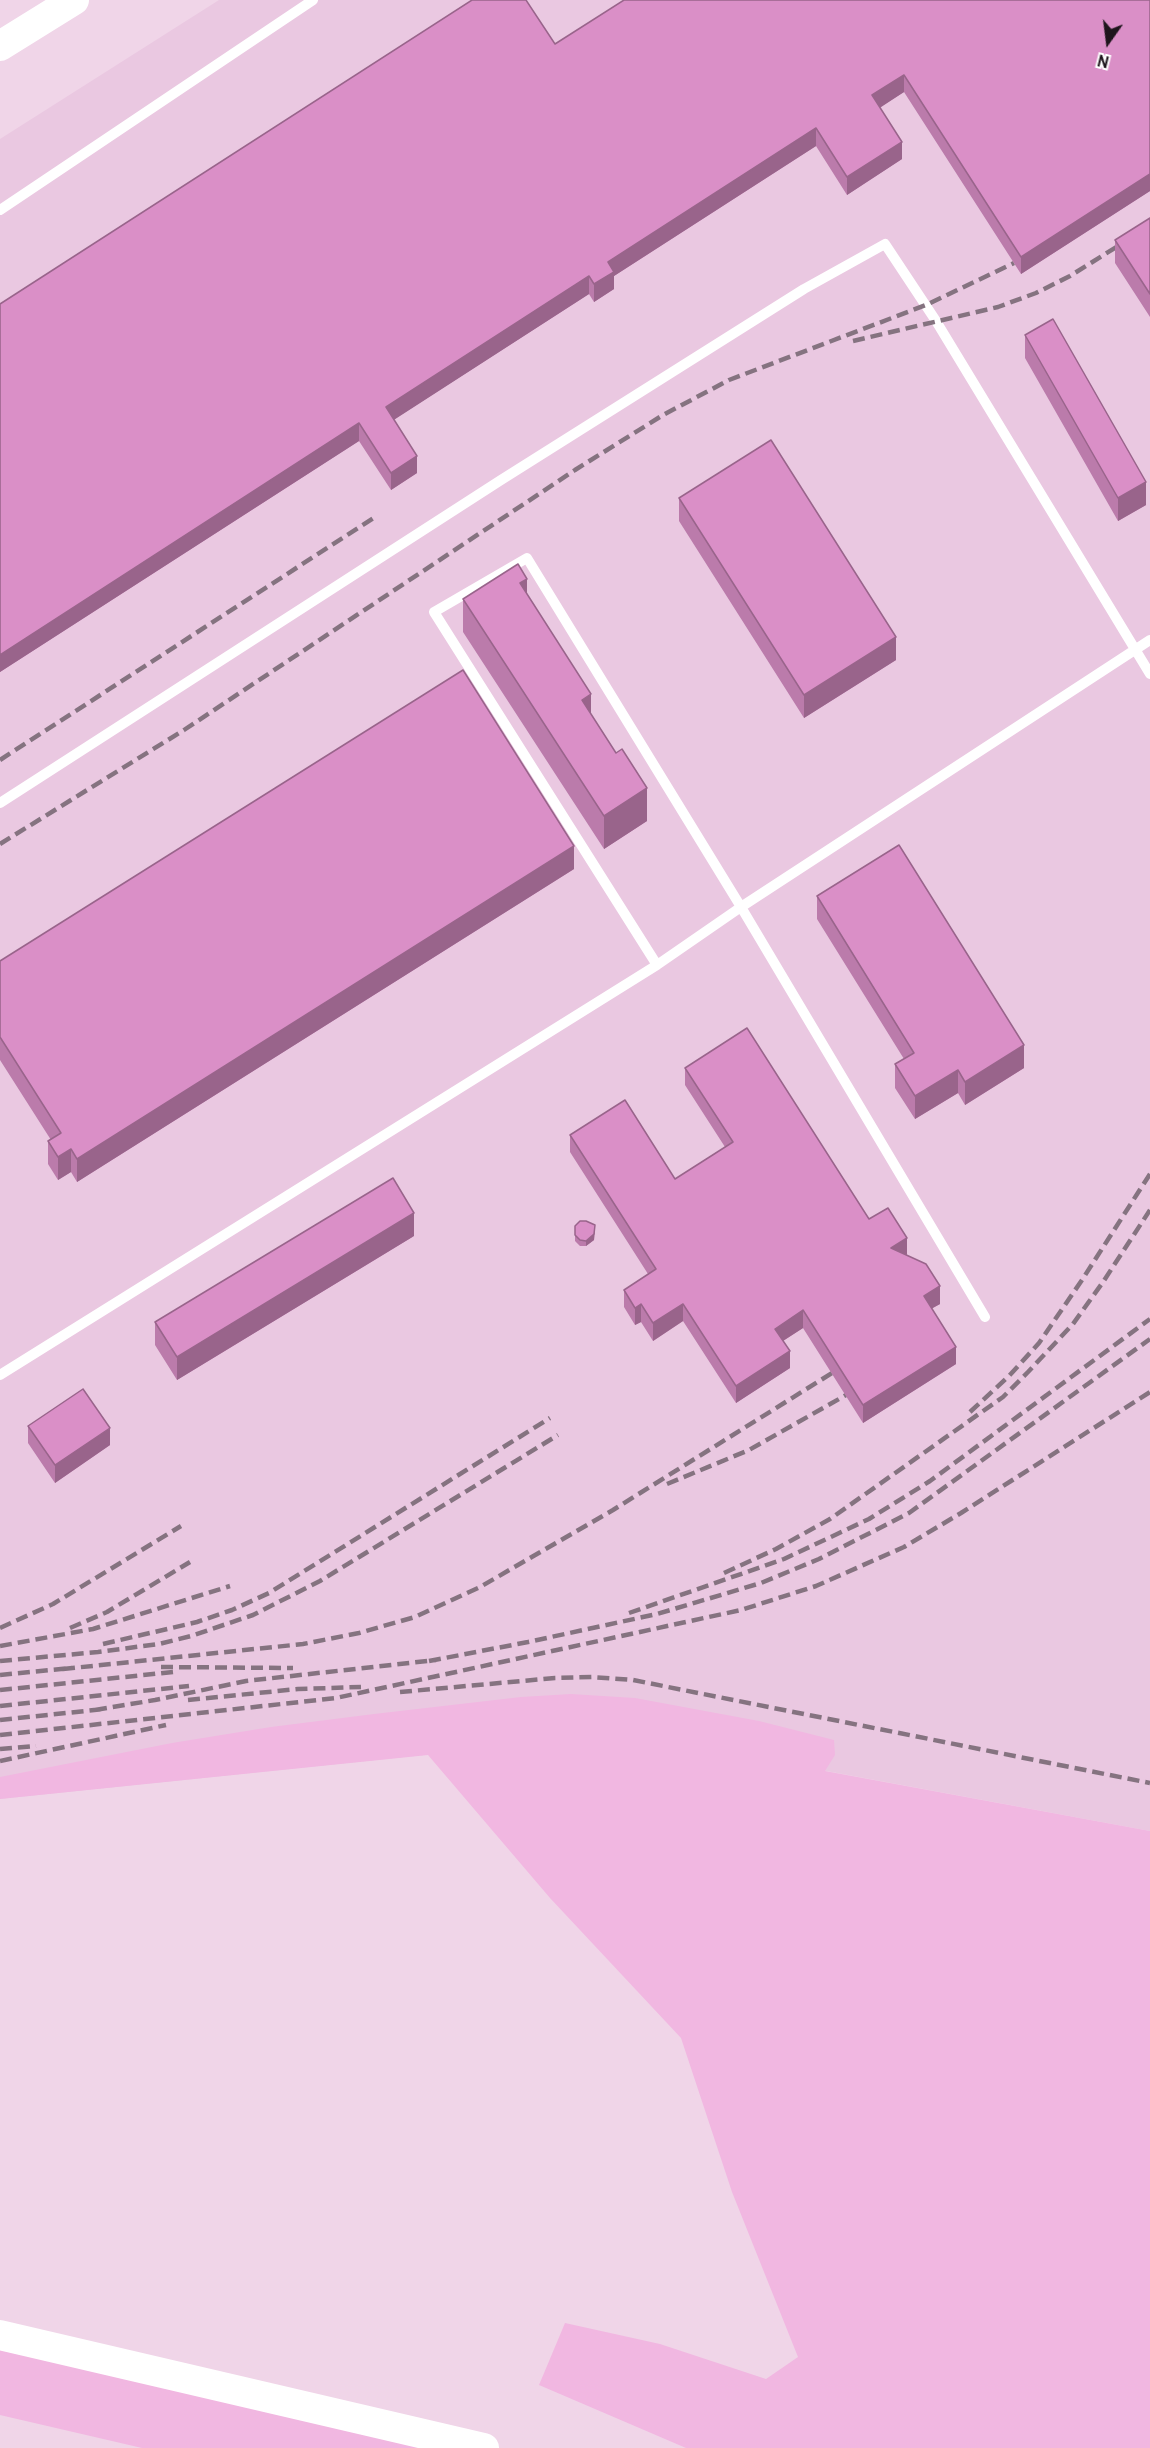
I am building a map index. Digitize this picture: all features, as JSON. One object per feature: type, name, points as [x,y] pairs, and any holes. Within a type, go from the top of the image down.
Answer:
[{"type":"street","points":[[0,46],[74,0]]},
{"type":"street","points":[[0,2335],[484,2448]]},
{"type":"lane","points":[[0,210],[313,0]]},
{"type":"lane","points":[[0,803],[804,289],[885,244],[936,321],[1150,674]]},
{"type":"lane","points":[[657,965],[434,612],[527,558],[741,907],[985,1317]]},
{"type":"lane","points":[[0,1375],[657,965],[741,907],[1150,640]]},
{"type":"shaded area","points":[[219,0],[1150,0],[1150,1831],[627,1734],[0,1799],[0,139]]},
{"type":"shaded area","points":[[571,1694],[635,1698],[759,1721],[834,1740],[835,1755],[825,1771],[1150,1831],[1150,2448],[686,2448],[539,2385],[565,2323],[660,2344],[766,2379],[798,2357],[732,2192],[681,2038],[550,1898],[428,1755],[0,1799],[0,1777],[172,1743],[374,1714],[521,1697]]},
{"type":"shaded area","points":[[0,2350],[432,2448],[142,2448],[0,2415]]},
{"type":"building","points":[[472,0],[526,0],[555,44],[624,0],[1150,0],[1150,174],[1021,257],[904,75],[872,95],[902,142],[847,177],[816,128],[608,262],[614,272],[594,284],[589,276],[386,407],[417,456],[391,473],[359,423],[0,655],[0,304]]},
{"type":"building","points":[[1150,218],[1150,294],[1115,240]]},
{"type":"building","points":[[1053,319],[1146,482],[1118,498],[1025,335]]},
{"type":"building","points":[[771,440],[896,637],[804,695],[679,498]]},
{"type":"building","points":[[518,564],[527,579],[520,583],[591,694],[582,700],[616,753],[622,749],[647,788],[604,816],[463,599]]},
{"type":"building","points":[[463,670],[574,846],[77,1159],[71,1149],[58,1157],[48,1141],[61,1133],[0,1037],[0,961]]},
{"type":"building","points":[[899,845],[1024,1045],[965,1082],[958,1070],[915,1096],[895,1064],[914,1053],[817,896]]},
{"type":"building","points":[[747,1028],[869,1219],[888,1208],[907,1238],[891,1248],[926,1264],[940,1286],[924,1296],[956,1347],[863,1405],[803,1310],[775,1329],[790,1351],[736,1386],[683,1304],[653,1323],[641,1304],[635,1308],[624,1290],[656,1269],[570,1135],[625,1100],[675,1179],[733,1142],[685,1068]]},
{"type":"building","points":[[393,1178],[414,1213],[177,1357],[155,1322]]},
{"type":"building","points":[[580,1221],[595,1225],[594,1234],[586,1241],[580,1240],[575,1235],[575,1226]]},
{"type":"building","points":[[83,1389],[110,1428],[55,1465],[28,1426]]},
{"type":"railway","points":[[853,341],[998,307],[1036,293],[1070,276],[1150,226]]},
{"type":"railway","points":[[0,844],[184,730],[575,470],[663,415],[729,380],[926,305],[1014,263]]},
{"type":"railway","points":[[0,760],[375,517]]},
{"type":"railway","points":[[970,1412],[1009,1376],[1039,1343],[1150,1174]]},
{"type":"railway","points":[[724,1573],[776,1549],[830,1519],[1003,1397],[1073,1324],[1150,1210]]},
{"type":"railway","points":[[629,1613],[784,1559],[869,1519],[930,1481],[1150,1319]]},
{"type":"railway","points":[[429,1661],[657,1614],[761,1583],[819,1559],[909,1513],[1150,1339]]},
{"type":"railway","points":[[63,1669],[303,1644],[359,1633],[415,1617],[480,1587],[613,1510],[832,1373]]},
{"type":"railway","points":[[0,1735],[336,1698],[741,1610],[816,1586],[904,1547],[1150,1392]]},
{"type":"railway","points":[[667,1484],[749,1450],[846,1395]]},
{"type":"railway","points":[[103,1644],[197,1622],[232,1610],[269,1593],[550,1418]]},
{"type":"railway","points":[[0,1661],[159,1644],[253,1615],[320,1581],[558,1435]]},
{"type":"railway","points":[[0,1628],[53,1604],[181,1526]]},
{"type":"railway","points":[[70,1628],[107,1612],[190,1562]]},
{"type":"railway","points":[[0,1646],[93,1629],[230,1586]]},
{"type":"railway","points":[[95,1710],[246,1681],[436,1660]]},
{"type":"railway","points":[[161,1667],[293,1668]]},
{"type":"railway","points":[[0,1675],[72,1668]]},
{"type":"railway","points":[[0,1690],[173,1672]]},
{"type":"railway","points":[[400,1692],[555,1678],[592,1677],[633,1680],[1150,1783]]},
{"type":"railway","points":[[0,1706],[189,1686]]},
{"type":"railway","points":[[188,1700],[298,1689],[361,1687]]},
{"type":"railway","points":[[0,1720],[104,1709]]},
{"type":"railway","points":[[0,1761],[166,1725]]},
{"type":"railway","points":[[0,1749],[36,1746]]}]
